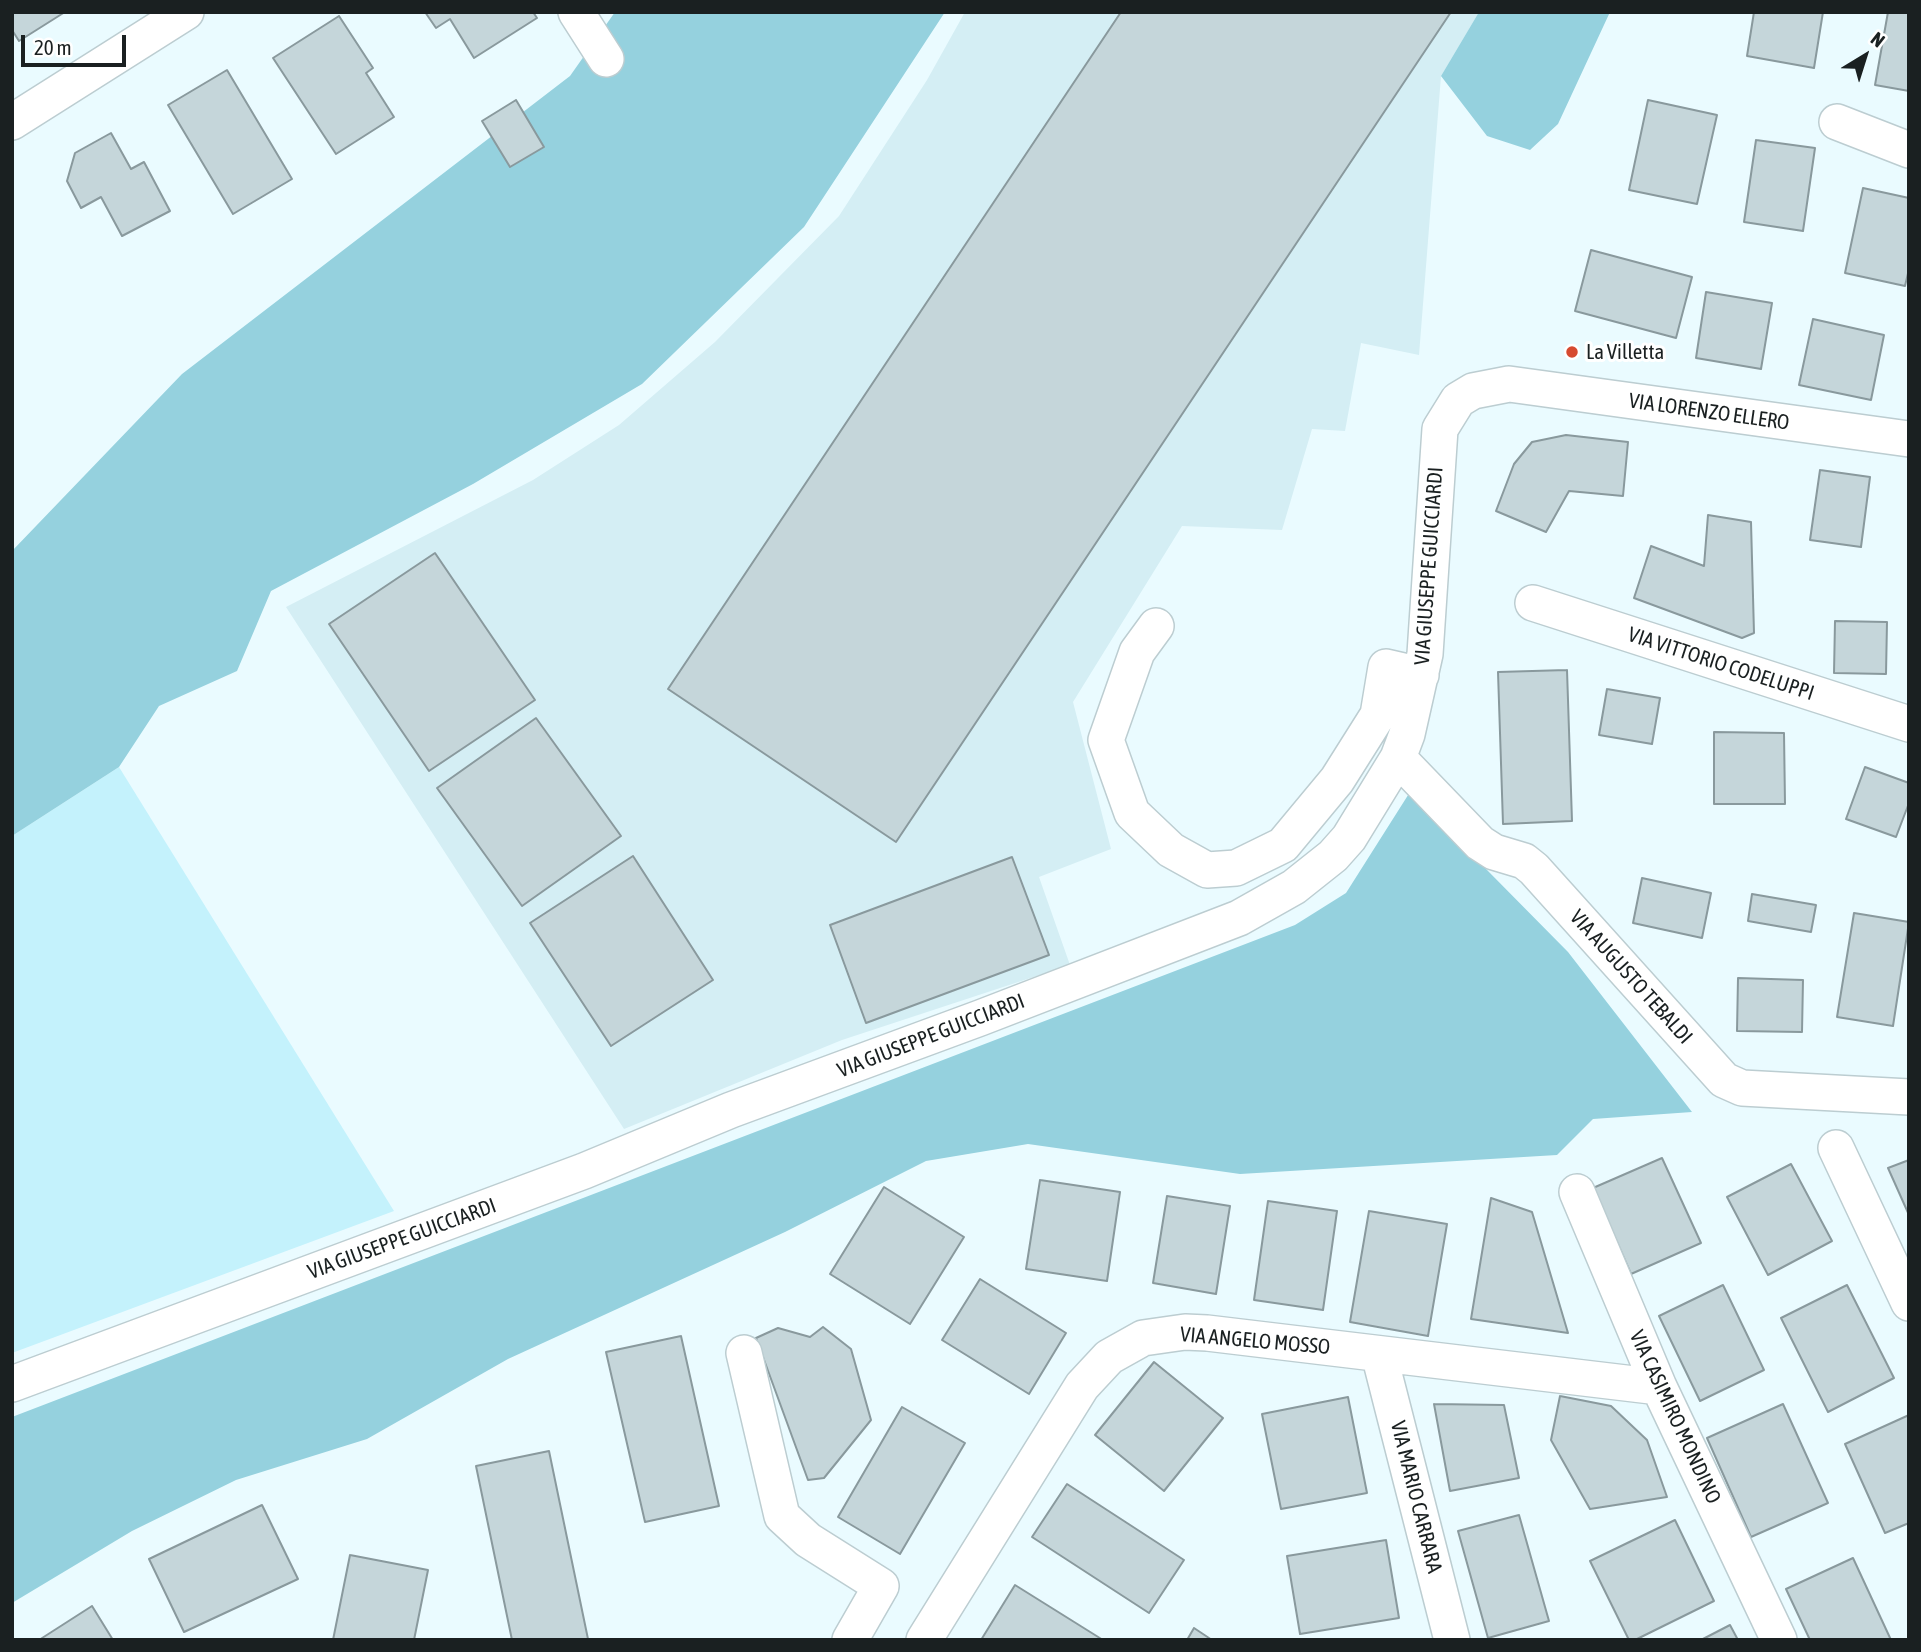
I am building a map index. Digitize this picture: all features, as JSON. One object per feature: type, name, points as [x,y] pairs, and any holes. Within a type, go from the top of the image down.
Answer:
[{"type":"street","points":[[12,96],[145,12]]},
{"type":"street","points":[[12,122],[186,12]]},
{"type":"street","points":[[576,12],[606,59]]},
{"type":"street","points":[[1837,122],[1909,150]]},
{"type":"street","name":"VIA LORENZO ELLERO","points":[[1509,384],[1909,439]]},
{"type":"street","name":"VIA GIUSEPPE GUICCIARDI","points":[[12,1384],[584,1171],[731,1110],[897,1050],[1239,918],[1294,887],[1333,856],[1371,804],[1398,758],[1421,675],[1440,429],[1448,413],[1465,396],[1490,386],[1509,384]]},
{"type":"street","name":"VIA VITTORIO CODELUPPI","points":[[1534,603],[1909,724]]},
{"type":"street","points":[[1156,626],[1137,652],[1106,740],[1132,813],[1171,850],[1207,870],[1236,868],[1283,845],[1337,780],[1378,715],[1386,667],[1421,675]]},
{"type":"street","name":"VIA AUGUSTO TEBALDI","points":[[1398,758],[1480,843],[1494,852],[1524,861],[1534,869],[1724,1080],[1742,1088],[1909,1097]]},
{"type":"street","points":[[1836,1149],[1909,1303]]},
{"type":"street","name":"VIA CASIMIRO MONDINO","points":[[1577,1192],[1658,1387],[1779,1640]]},
{"type":"street","name":"VIA ANGELO MOSSO","points":[[924,1640],[1082,1386],[1096,1368],[1125,1346],[1143,1338],[1185,1332],[1658,1387]]},
{"type":"street","points":[[744,1353],[782,1516],[808,1540],[881,1586],[850,1640]]},
{"type":"street","name":"VIA MARIO CARRARA","points":[[1379,1354],[1452,1640]]},
{"type":"shaded area","points":[[615,12],[945,12],[804,227],[642,384],[473,484],[271,591],[237,671],[159,706],[119,767],[12,836],[12,551],[182,374],[570,76]]},
{"type":"shaded area","points":[[965,12],[1479,12],[1441,76],[1419,355],[1361,343],[1345,431],[1312,429],[1282,530],[1182,526],[1073,702],[1111,849],[1039,877],[1070,965],[842,1040],[624,1129],[286,607],[533,480],[619,425],[715,342],[839,216],[927,80]]},
{"type":"shaded area","points":[[1479,12],[1610,12],[1558,124],[1530,150],[1487,136],[1441,76]]},
{"type":"shaded area","points":[[119,767],[394,1211],[12,1353],[12,836]]},
{"type":"shaded area","points":[[1410,792],[1568,952],[1692,1112],[1593,1119],[1557,1155],[1240,1174],[1028,1144],[926,1161],[785,1232],[508,1359],[367,1439],[236,1480],[132,1531],[12,1603],[12,1417],[1295,925],[1346,893]]},
{"type":"building","points":[[12,12],[65,12],[19,41],[12,30]]},
{"type":"building","points":[[425,12],[533,12],[537,18],[474,58],[450,19],[436,28]]},
{"type":"building","points":[[1121,12],[1451,12],[896,842],[668,689]]},
{"type":"building","points":[[1754,12],[1823,12],[1814,68],[1747,56]]},
{"type":"building","points":[[1888,12],[1909,12],[1909,91],[1875,85]]},
{"type":"building","points":[[339,16],[373,68],[366,73],[394,117],[336,154],[273,58]]},
{"type":"building","points":[[227,70],[292,179],[233,214],[168,105]]},
{"type":"building","points":[[516,100],[544,147],[510,167],[482,121]]},
{"type":"building","points":[[1648,100],[1717,115],[1697,204],[1629,190]]},
{"type":"building","points":[[111,133],[131,169],[144,162],[170,211],[122,236],[101,197],[81,208],[67,181],[75,153]]},
{"type":"building","points":[[1756,140],[1815,148],[1803,231],[1744,222]]},
{"type":"building","points":[[1863,188],[1909,198],[1909,269],[1905,286],[1845,273]]},
{"type":"building","points":[[1591,250],[1692,277],[1676,338],[1575,311]]},
{"type":"building","points":[[1706,292],[1772,303],[1761,369],[1696,358]]},
{"type":"building","points":[[1813,319],[1884,335],[1871,400],[1799,385]]},
{"type":"building","points":[[1566,435],[1628,442],[1623,496],[1569,491],[1546,532],[1496,511],[1514,464],[1532,442]]},
{"type":"building","points":[[1820,470],[1870,477],[1861,547],[1810,540]]},
{"type":"building","points":[[1708,515],[1751,522],[1754,633],[1742,638],[1634,598],[1651,546],[1704,566]]},
{"type":"building","points":[[435,553],[535,700],[429,771],[329,624]]},
{"type":"building","points":[[1835,621],[1887,622],[1886,674],[1834,673]]},
{"type":"building","points":[[1567,670],[1572,821],[1503,824],[1498,672]]},
{"type":"building","points":[[1607,689],[1660,698],[1652,744],[1599,735]]},
{"type":"building","points":[[536,718],[621,836],[522,906],[437,788]]},
{"type":"building","points":[[1714,732],[1784,733],[1785,804],[1714,804]]},
{"type":"building","points":[[1865,767],[1909,783],[1909,803],[1896,837],[1846,819]]},
{"type":"building","points":[[633,856],[713,980],[611,1046],[530,923]]},
{"type":"building","points":[[1012,857],[1049,955],[866,1023],[830,925]]},
{"type":"building","points":[[1642,878],[1711,893],[1702,938],[1633,923]]},
{"type":"building","points":[[1752,894],[1816,905],[1811,932],[1748,921]]},
{"type":"building","points":[[1854,913],[1909,922],[1893,1026],[1837,1017]]},
{"type":"building","points":[[1738,978],[1803,980],[1802,1032],[1737,1031]]},
{"type":"building","points":[[1662,1158],[1701,1243],[1631,1274],[1593,1188]]},
{"type":"building","points":[[1909,1160],[1909,1215],[1888,1168]]},
{"type":"building","points":[[1791,1164],[1832,1241],[1768,1275],[1727,1197]]},
{"type":"building","points":[[1040,1180],[1120,1192],[1107,1281],[1026,1269]]},
{"type":"building","points":[[884,1187],[964,1237],[910,1324],[830,1274]]},
{"type":"building","points":[[1167,1196],[1230,1206],[1216,1294],[1153,1283]]},
{"type":"building","points":[[1491,1198],[1532,1212],[1568,1333],[1471,1319]]},
{"type":"building","points":[[1268,1201],[1337,1211],[1323,1310],[1254,1300]]},
{"type":"building","points":[[1369,1211],[1447,1224],[1428,1336],[1350,1322]]},
{"type":"building","points":[[980,1279],[1066,1333],[1029,1394],[942,1340]]},
{"type":"building","points":[[1723,1285],[1764,1370],[1700,1401],[1659,1316]]},
{"type":"building","points":[[1847,1285],[1894,1378],[1828,1412],[1781,1318]]},
{"type":"building","points":[[823,1327],[851,1349],[871,1420],[824,1478],[808,1480],[756,1338],[778,1328],[810,1337]]},
{"type":"building","points":[[681,1336],[719,1506],[645,1522],[606,1352]]},
{"type":"building","points":[[1154,1362],[1223,1418],[1164,1491],[1095,1435]]},
{"type":"building","points":[[1560,1396],[1611,1406],[1647,1440],[1667,1497],[1590,1509],[1551,1440]]},
{"type":"building","points":[[1348,1397],[1367,1493],[1281,1509],[1262,1414]]},
{"type":"building","points":[[1434,1404],[1504,1405],[1519,1478],[1450,1491]]},
{"type":"building","points":[[1783,1404],[1828,1503],[1751,1537],[1707,1438]]},
{"type":"building","points":[[902,1407],[965,1443],[900,1554],[838,1517]]},
{"type":"building","points":[[1909,1415],[1909,1523],[1885,1533],[1845,1444]]},
{"type":"building","points":[[549,1451],[588,1639],[512,1640],[476,1466]]},
{"type":"building","points":[[1067,1484],[1184,1560],[1149,1613],[1032,1537]]},
{"type":"building","points":[[262,1505],[298,1579],[184,1632],[149,1559]]},
{"type":"building","points":[[1519,1515],[1549,1621],[1488,1638],[1458,1531]]},
{"type":"building","points":[[1675,1520],[1714,1601],[1635,1640],[1629,1640],[1590,1561]]},
{"type":"building","points":[[1386,1540],[1399,1618],[1300,1634],[1287,1556]]},
{"type":"building","points":[[350,1555],[428,1570],[414,1640],[333,1640]]},
{"type":"building","points":[[1853,1558],[1891,1640],[1810,1640],[1786,1589]]},
{"type":"building","points":[[1015,1585],[1103,1640],[981,1640]]},
{"type":"building","points":[[92,1606],[113,1640],[39,1640]]},
{"type":"building","points":[[1730,1625],[1738,1640],[1701,1640]]},
{"type":"building","points":[[1194,1628],[1212,1640],[1187,1640]]},
{"type":"place","name":"La Villetta","points":[[1572,352]]}]
